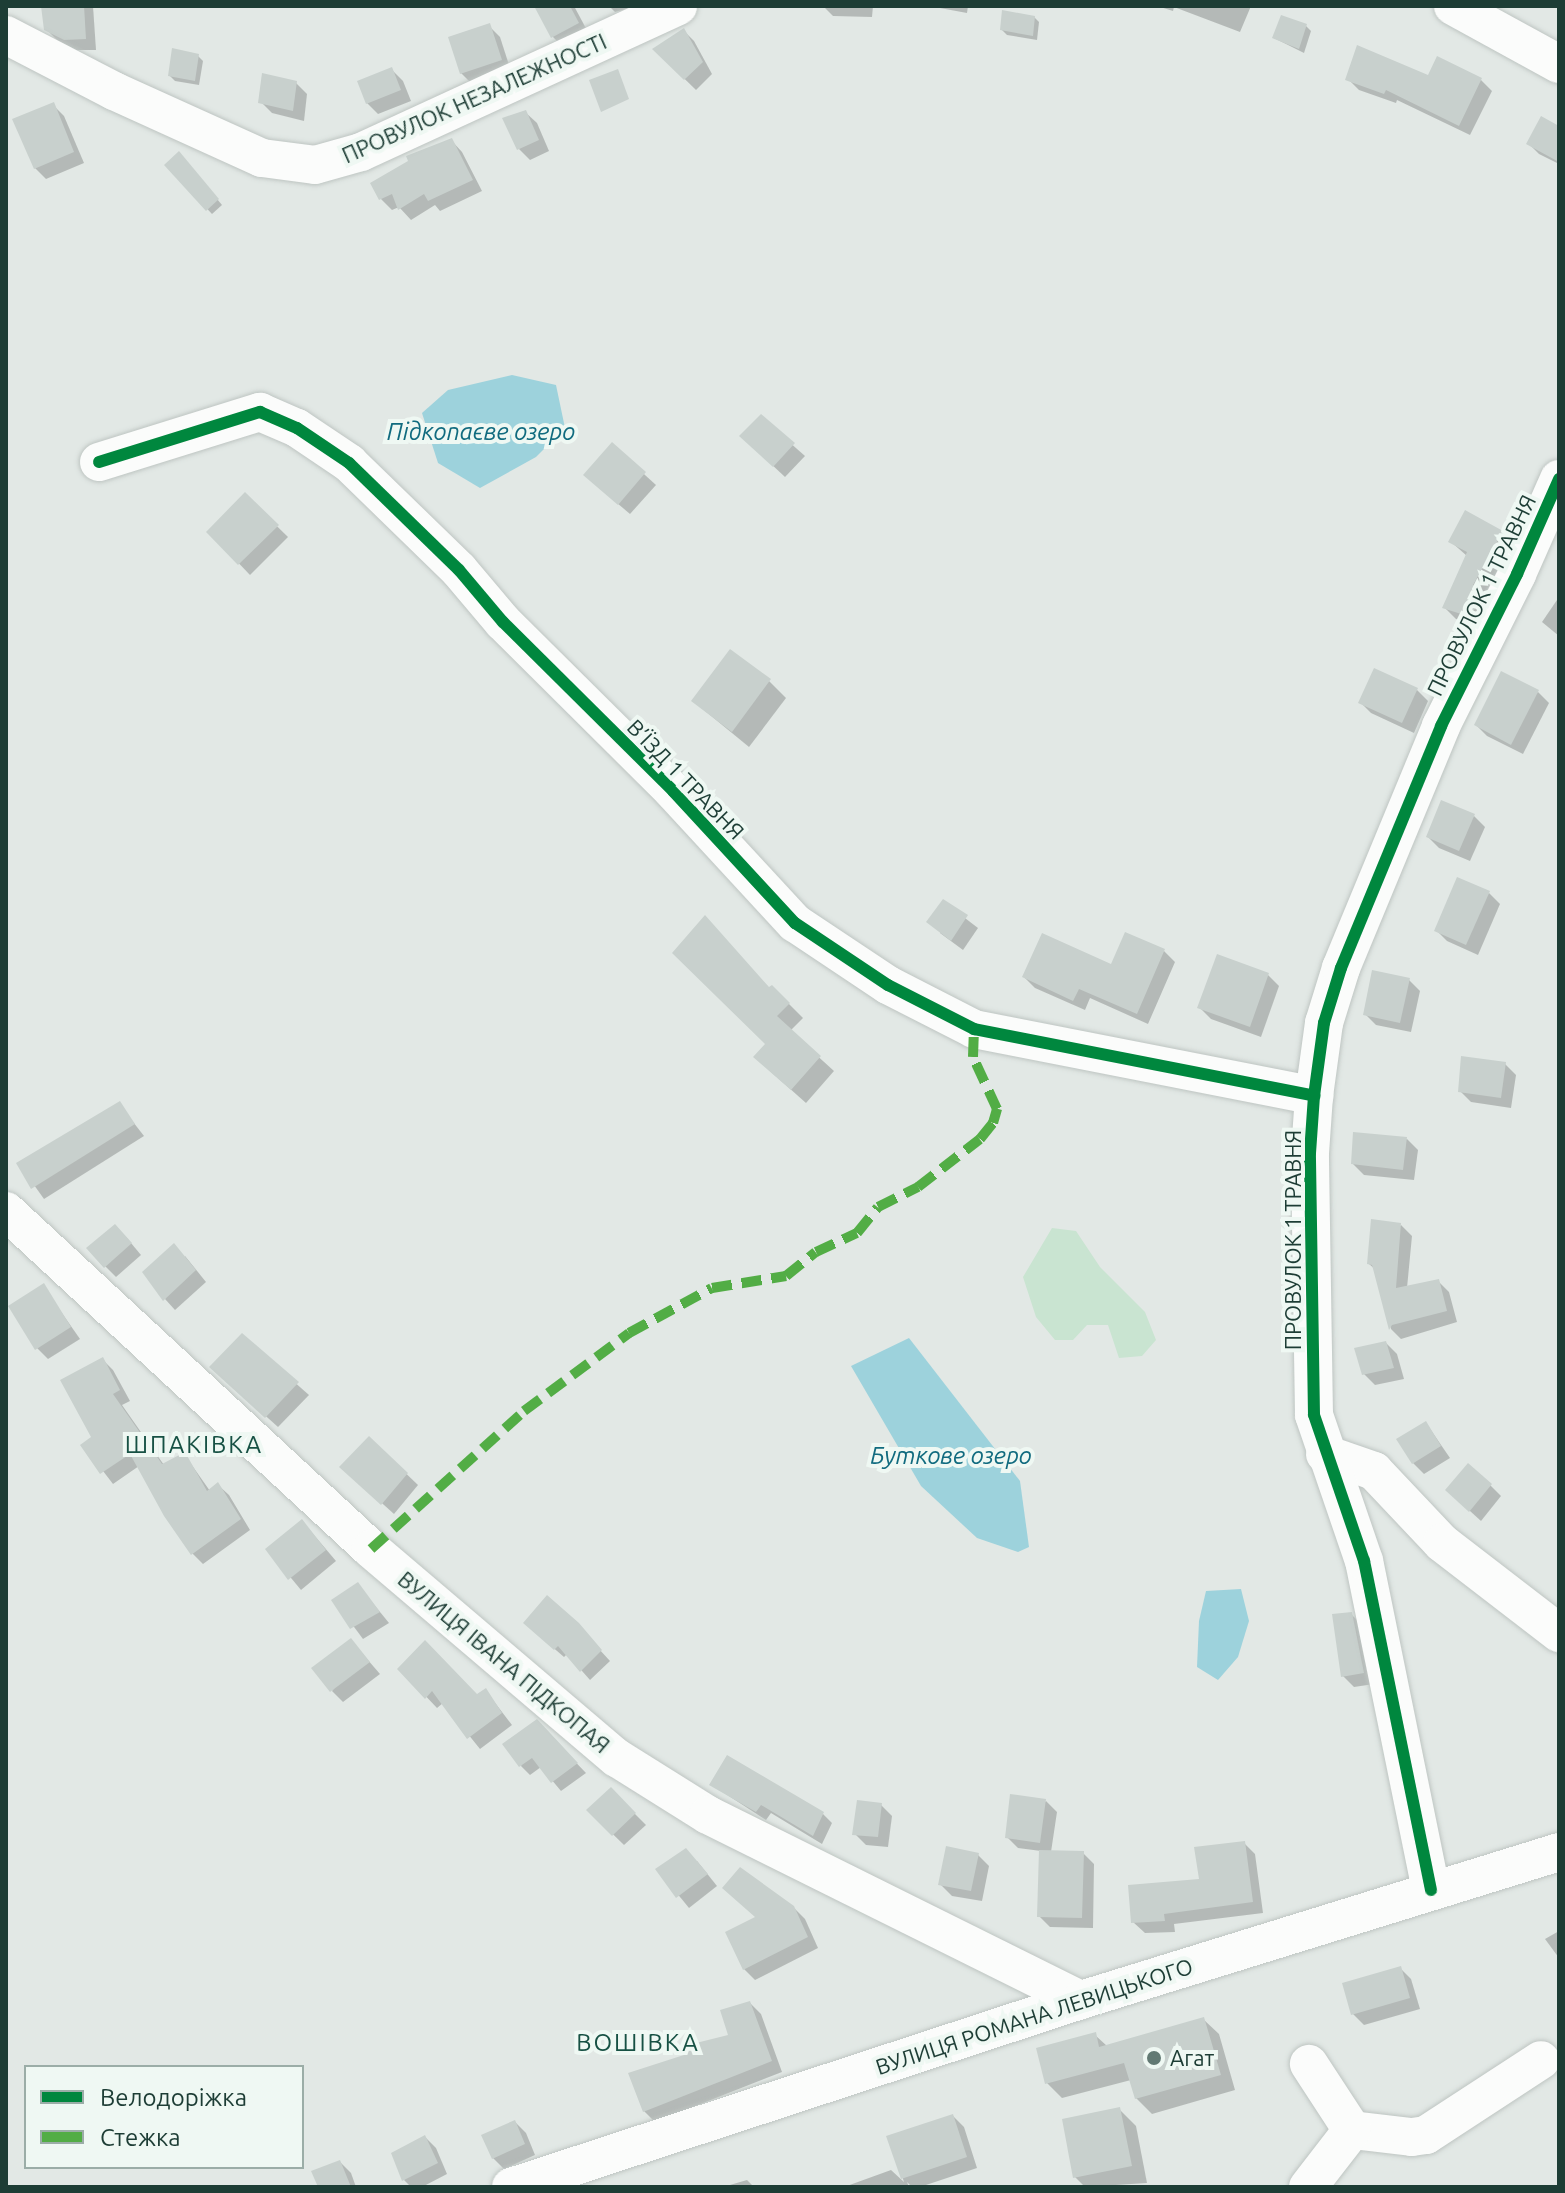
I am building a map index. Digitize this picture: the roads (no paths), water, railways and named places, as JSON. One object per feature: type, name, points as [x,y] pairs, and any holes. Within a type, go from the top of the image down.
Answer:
[{"type":"street","name":"ПРОВУЛОК НЕЗАЛЕЖНОСТІ","points":[[6,35],[55,63],[248,153],[278,163],[315,165],[361,152],[678,6]]},
{"type":"street","points":[[1453,6],[1559,64]]},
{"type":"street","name":"В’ЇЗД 1 ТРАВНЯ","points":[[99,462],[260,412],[297,428],[349,463],[459,570],[503,622],[673,791],[795,923],[888,985],[974,1029],[1314,1096]]},
{"type":"street","name":"ПРОВУЛОК 1 ТРАВНЯ","points":[[1431,1890],[1364,1561],[1314,1415],[1310,1153],[1314,1096],[1324,1023],[1341,968],[1441,726],[1559,479]]},
{"type":"street","name":"ВУЛИЦЯ ІВАНА ПІДКОПАЯ","points":[[6,1211],[305,1489],[617,1758],[708,1815],[1081,2000]]},
{"type":"street","points":[[1325,1454],[1374,1471],[1442,1543],[1559,1633]]},
{"type":"street","name":"ВУЛИЦЯ РОМАНА ЛЕВИЦЬКОГО","points":[[511,2187],[1081,2000],[1559,1852]]},
{"type":"street","points":[[1352,2130],[1412,2137],[1426,2135],[1541,2060]]},
{"type":"street","points":[[1309,2064],[1352,2130]]},
{"type":"street","points":[[1308,2187],[1352,2130]]},
{"type":"water","name":"Підкопаєве озеро","points":[[512,375],[556,385],[565,428],[536,457],[480,488],[438,463],[422,413],[448,390]]},
{"type":"water","name":"Буткове озеро","points":[[909,1338],[1020,1481],[1029,1547],[1018,1552],[977,1538],[921,1486],[851,1366]]},
{"type":"water","points":[[1241,1589],[1249,1621],[1238,1657],[1218,1680],[1197,1667],[1199,1621],[1206,1591]]},
{"type":"place","name":"Агат","points":[[1154,2058]]},
{"type":"district","name":"ШПАКІВКА","points":[[194,1445]]},
{"type":"district","name":"ВОШІВКА","points":[[638,2043]]}]
